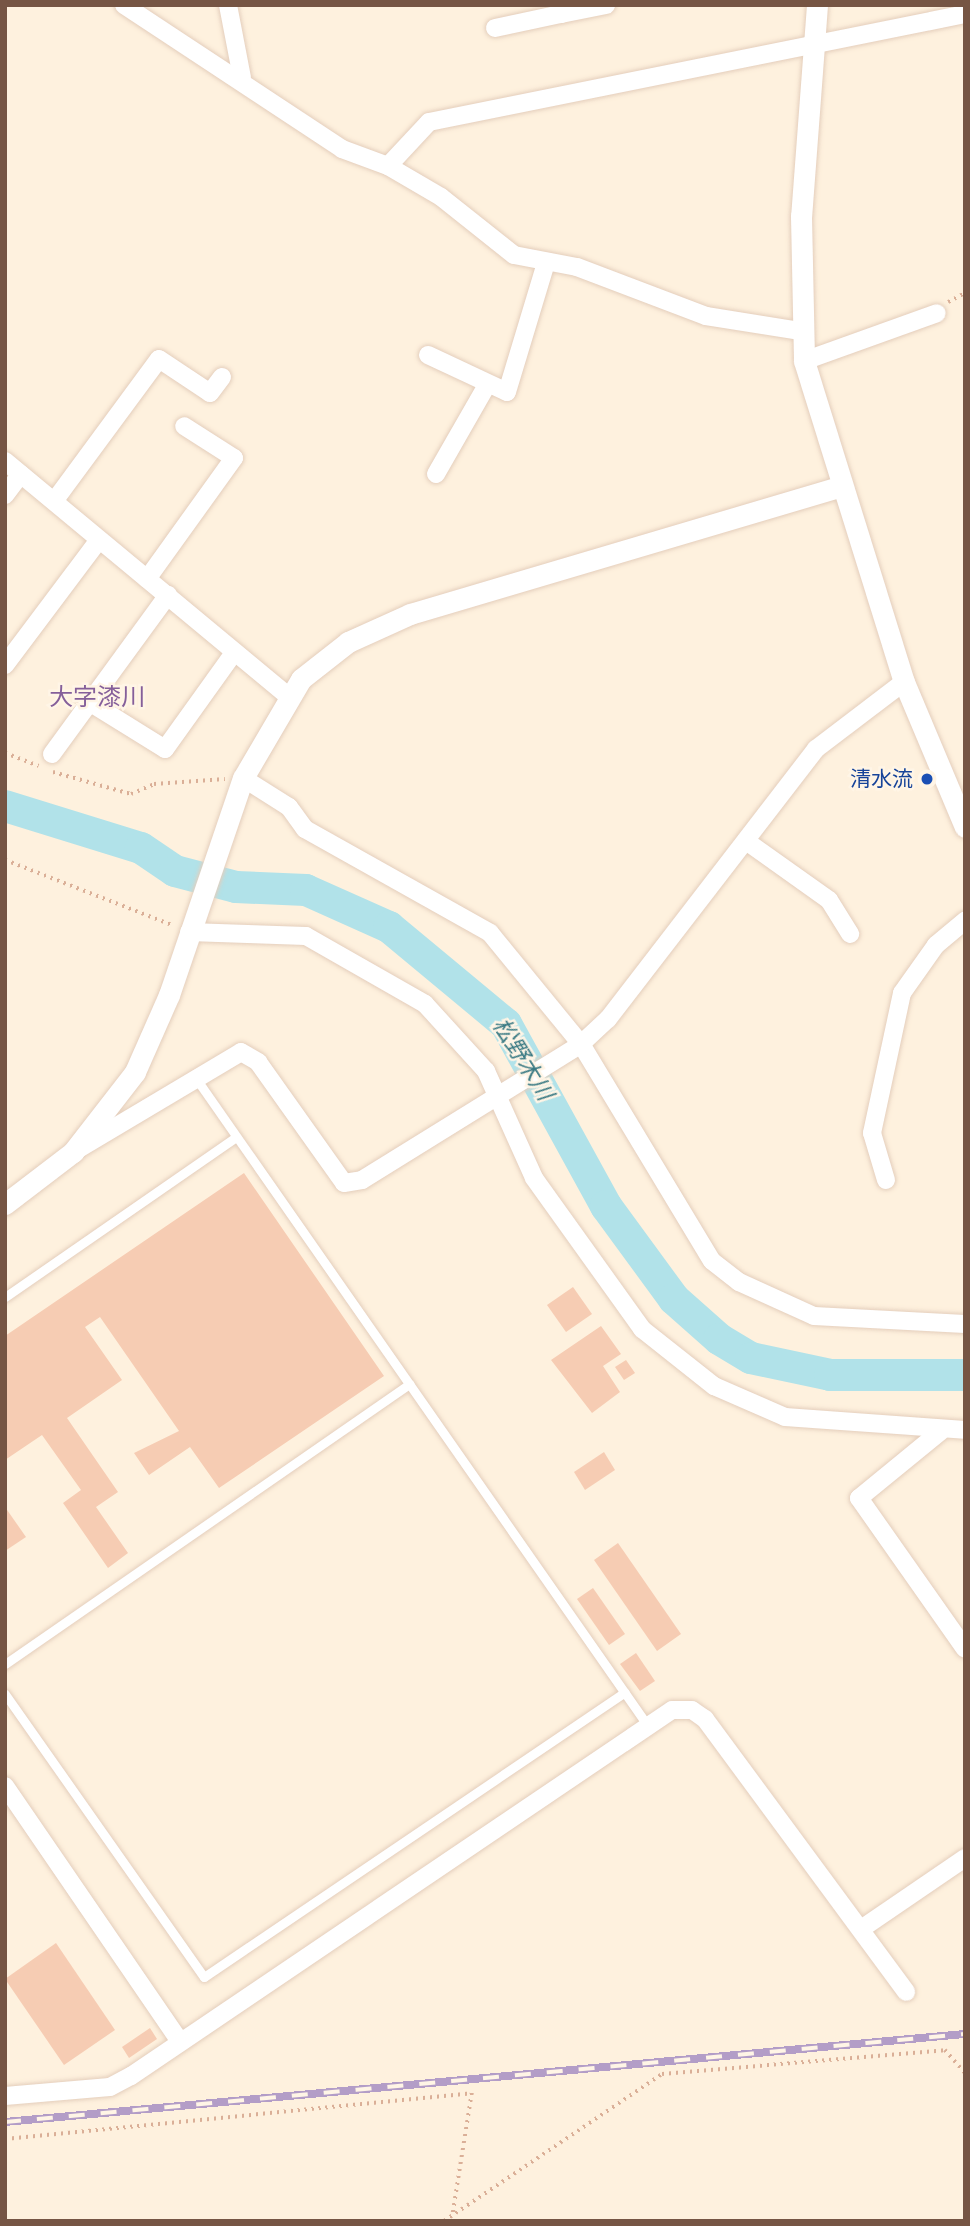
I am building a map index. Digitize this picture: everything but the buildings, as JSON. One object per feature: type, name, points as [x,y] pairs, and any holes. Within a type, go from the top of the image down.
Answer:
[{"type":"street","points":[[124,5],[242,78],[342,149],[388,166],[442,197],[514,255],[577,267],[706,316],[800,331]]},
{"type":"street","points":[[228,5],[242,78]]},
{"type":"street","points":[[495,28],[561,10],[606,5]]},
{"type":"street","points":[[817,5],[801,216],[800,331],[804,362],[840,487],[904,682],[965,827]]},
{"type":"street","points":[[388,166],[429,122],[965,14]]},
{"type":"street","points":[[428,355],[487,385],[507,392],[546,263]]},
{"type":"street","points":[[804,362],[937,313]]},
{"type":"street","points":[[55,500],[159,359],[210,393],[222,377]]},
{"type":"street","points":[[436,474],[487,385]]},
{"type":"street","points":[[147,579],[234,458],[184,426]]},
{"type":"street","points":[[5,461],[169,596],[233,654],[290,698]]},
{"type":"street","points":[[5,495],[21,474]]},
{"type":"street","points":[[73,1152],[135,1072],[241,785],[301,679],[348,642],[410,614],[840,487]]},
{"type":"street","points":[[5,665],[99,540]]},
{"type":"street","points":[[52,754],[169,596]]},
{"type":"street","points":[[91,703],[165,749],[233,654]]},
{"type":"street","points":[[5,1204],[73,1152],[229,1054],[241,1052],[258,1062],[344,1183],[362,1180],[581,1044],[608,1019],[816,749],[904,682]]},
{"type":"street","points":[[241,785],[289,807],[305,829],[489,933],[581,1044],[712,1261],[739,1282],[814,1316],[965,1324]]},
{"type":"street","points":[[746,841],[829,900],[850,934]]},
{"type":"street","points":[[886,1180],[872,1133],[902,993],[936,945],[965,921]]},
{"type":"street","points":[[190,929],[306,936],[371,968],[459,1035],[486,1071],[496,1099],[534,1178],[642,1329],[678,1363],[785,1417],[941,1431],[965,1430]]},
{"type":"street","points":[[941,1431],[859,1498],[965,1649]]},
{"type":"street","points":[[5,2096],[110,2087],[672,1710],[692,1710],[705,1719],[906,1992]]},
{"type":"street","points":[[5,1786],[179,2040]]},
{"type":"street","points":[[861,1929],[965,1858]]},
{"type":"lane","points":[[195,1077],[648,1726]]},
{"type":"lane","points":[[5,1297],[236,1137]]},
{"type":"lane","points":[[5,1664],[409,1384]]},
{"type":"lane","points":[[5,1694],[204,1978],[625,1692]]},
{"type":"path","points":[[5,753],[131,794],[154,784],[241,785]]},
{"type":"path","points":[[5,860],[190,929]]},
{"type":"path","points":[[444,2221],[662,2074],[945,2050],[965,2073]]},
{"type":"path","points":[[5,2139],[472,2093],[453,2213]]},
{"type":"waterway","name":"松野木川","points":[[5,806],[141,848],[175,871],[236,887],[306,890],[389,927],[506,1024],[606,1206],[674,1299],[719,1339],[751,1358],[830,1375],[965,1375]]},
{"type":"railway","points":[[5,2122],[965,2034]]},
{"type":"place","name":"清水流","points":[[927,779]]},
{"type":"district","name":"大字漆川","points":[[97,697]]}]
